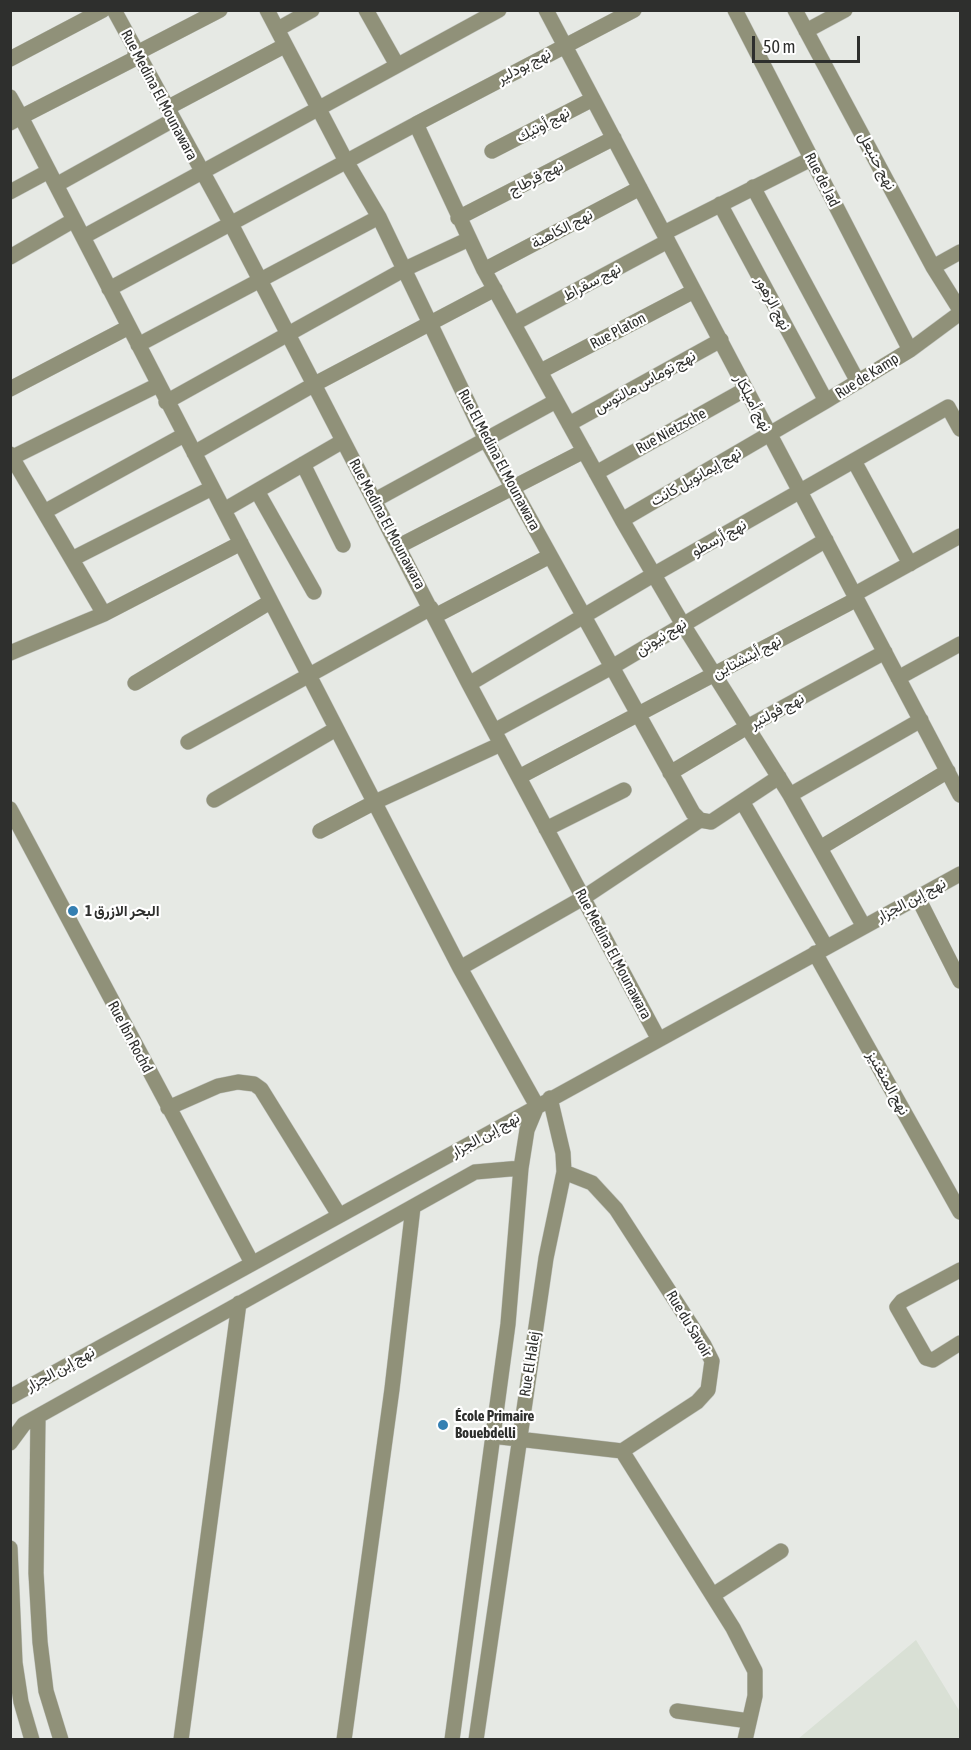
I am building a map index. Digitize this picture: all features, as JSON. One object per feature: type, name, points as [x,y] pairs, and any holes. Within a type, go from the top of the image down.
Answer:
[{"type":"street","points":[[10,59],[103,10]]},
{"type":"street","name":"Rue Medina El Mounawara","points":[[114,10],[137,56],[231,224],[469,684],[658,1038]]},
{"type":"street","points":[[16,120],[220,10]]},
{"type":"street","name":"Rue El Medina El Mounawara","points":[[267,10],[346,161],[379,217],[485,438],[670,773],[693,813],[700,820]]},
{"type":"street","points":[[278,29],[312,10]]},
{"type":"street","points":[[366,10],[397,64]]},
{"type":"street","points":[[83,237],[317,107],[397,64],[440,44],[499,10]]},
{"type":"street","name":"نهج أميلكار","points":[[546,10],[960,795]]},
{"type":"street","name":"نهج بودلير","points":[[109,289],[565,44],[634,10]]},
{"type":"street","name":"Rue de Jad","points":[[735,10],[910,350]]},
{"type":"street","name":"نهج حنبعل","points":[[795,10],[933,267],[960,312]]},
{"type":"street","points":[[806,31],[845,10]]},
{"type":"street","points":[[10,192],[52,178],[170,114],[284,46]]},
{"type":"street","points":[[10,97],[16,120],[52,178],[83,237],[166,402],[460,968],[543,1102]]},
{"type":"street","name":"نهج أوتيك","points":[[492,151],[593,99]]},
{"type":"street","points":[[416,124],[484,270],[515,323],[568,424],[653,575],[790,795],[863,925]]},
{"type":"street","name":"نهج قرطاج","points":[[458,218],[614,138]]},
{"type":"street","name":"نهج سقراط","points":[[515,323],[720,204],[812,159]]},
{"type":"street","points":[[753,187],[858,382]]},
{"type":"street","name":"نهج الكاهنة","points":[[484,270],[640,188]]},
{"type":"street","name":"نهج الزهور","points":[[720,204],[826,401]]},
{"type":"street","points":[[138,345],[379,217]]},
{"type":"street","points":[[10,257],[74,220]]},
{"type":"street","points":[[166,402],[405,269],[469,238]]},
{"type":"street","points":[[933,267],[960,252]]},
{"type":"street","points":[[194,453],[313,385],[495,289]]},
{"type":"street","name":"Rue Platon","points":[[541,372],[694,291]]},
{"type":"street","name":"Rue de Kamp","points":[[770,435],[910,350],[960,312]]},
{"type":"street","points":[[10,389],[129,327]]},
{"type":"street","name":"نهج توماس مالتوس","points":[[568,424],[721,340]]},
{"type":"street","points":[[104,614],[12,455],[158,385]]},
{"type":"street","name":"Rue Nietzsche","points":[[596,473],[746,389]]},
{"type":"street","points":[[375,500],[556,401]]},
{"type":"street","name":"نهج أرسطو","points":[[469,684],[653,575],[954,403],[960,429]]},
{"type":"street","points":[[44,512],[184,435]]},
{"type":"street","name":"نهج إيمانويل كانت","points":[[622,520],[770,435]]},
{"type":"street","points":[[224,510],[343,441]]},
{"type":"street","points":[[399,546],[584,451]]},
{"type":"street","points":[[854,461],[910,564]]},
{"type":"street","points":[[303,464],[343,545]]},
{"type":"street","points":[[72,559],[212,488]]},
{"type":"street","points":[[257,490],[314,592]]},
{"type":"street","name":"نهج أينشتاين","points":[[519,777],[638,716],[960,536]]},
{"type":"street","name":"نهج نيوتن","points":[[320,831],[498,737],[682,623],[826,540]]},
{"type":"street","points":[[10,653],[104,614],[240,543]]},
{"type":"street","points":[[188,742],[307,674],[550,556]]},
{"type":"street","points":[[135,683],[270,602]]},
{"type":"street","points":[[898,678],[960,647]]},
{"type":"street","name":"نهج فولتير","points":[[670,773],[747,727],[885,652]]},
{"type":"street","points":[[790,795],[921,720]]},
{"type":"street","points":[[214,800],[336,729]]},
{"type":"street","points":[[820,848],[948,771]]},
{"type":"street","points":[[460,968],[583,898],[700,820],[711,822],[779,777]]},
{"type":"street","points":[[546,829],[624,790]]},
{"type":"street","name":"نهج المنغنيز","points":[[742,803],[820,950],[955,1191],[960,1212]]},
{"type":"street","name":"Rue Ibn Rochd","points":[[10,809],[252,1263]]},
{"type":"street","name":"نهج إبن الجزار","points":[[10,1397],[863,925],[960,874]]},
{"type":"street","points":[[918,898],[960,981]]},
{"type":"street","points":[[168,1108],[218,1086],[238,1082],[254,1084],[261,1089],[339,1215]]},
{"type":"street","name":"Rue El Halej","points":[[452,1740],[508,1324],[526,1130],[543,1102]]},
{"type":"street","name":"Rue El Halej","points":[[476,1740],[546,1258],[564,1172],[563,1154],[543,1102]]},
{"type":"street","points":[[10,1443],[24,1424],[475,1172],[521,1168]]},
{"type":"street","name":"Rue du Savoir","points":[[564,1172],[592,1184],[616,1209],[712,1361],[708,1390],[697,1402],[622,1451]]},
{"type":"street","points":[[344,1740],[392,1389],[413,1207]]},
{"type":"street","points":[[960,1270],[902,1301],[897,1307],[926,1358],[933,1360],[960,1343]]},
{"type":"street","points":[[181,1740],[239,1303]]},
{"type":"street","points":[[38,1417],[36,1573],[40,1642],[46,1691],[61,1740]]},
{"type":"street","points":[[492,1436],[622,1451],[712,1595],[755,1671],[755,1696],[745,1740]]},
{"type":"street","points":[[10,1548],[15,1663],[21,1702],[32,1740]]},
{"type":"street","points":[[712,1595],[781,1551]]},
{"type":"street","points":[[677,1711],[749,1721]]},
{"type":"shaded area","points":[[916,1640],[960,1712],[960,1739],[798,1739]]},
{"type":"place","name":"1 البحر الازرق","points":[[73,911]]},
{"type":"place","name":"École Primaire Bouebdelli","points":[[443,1425]]}]
